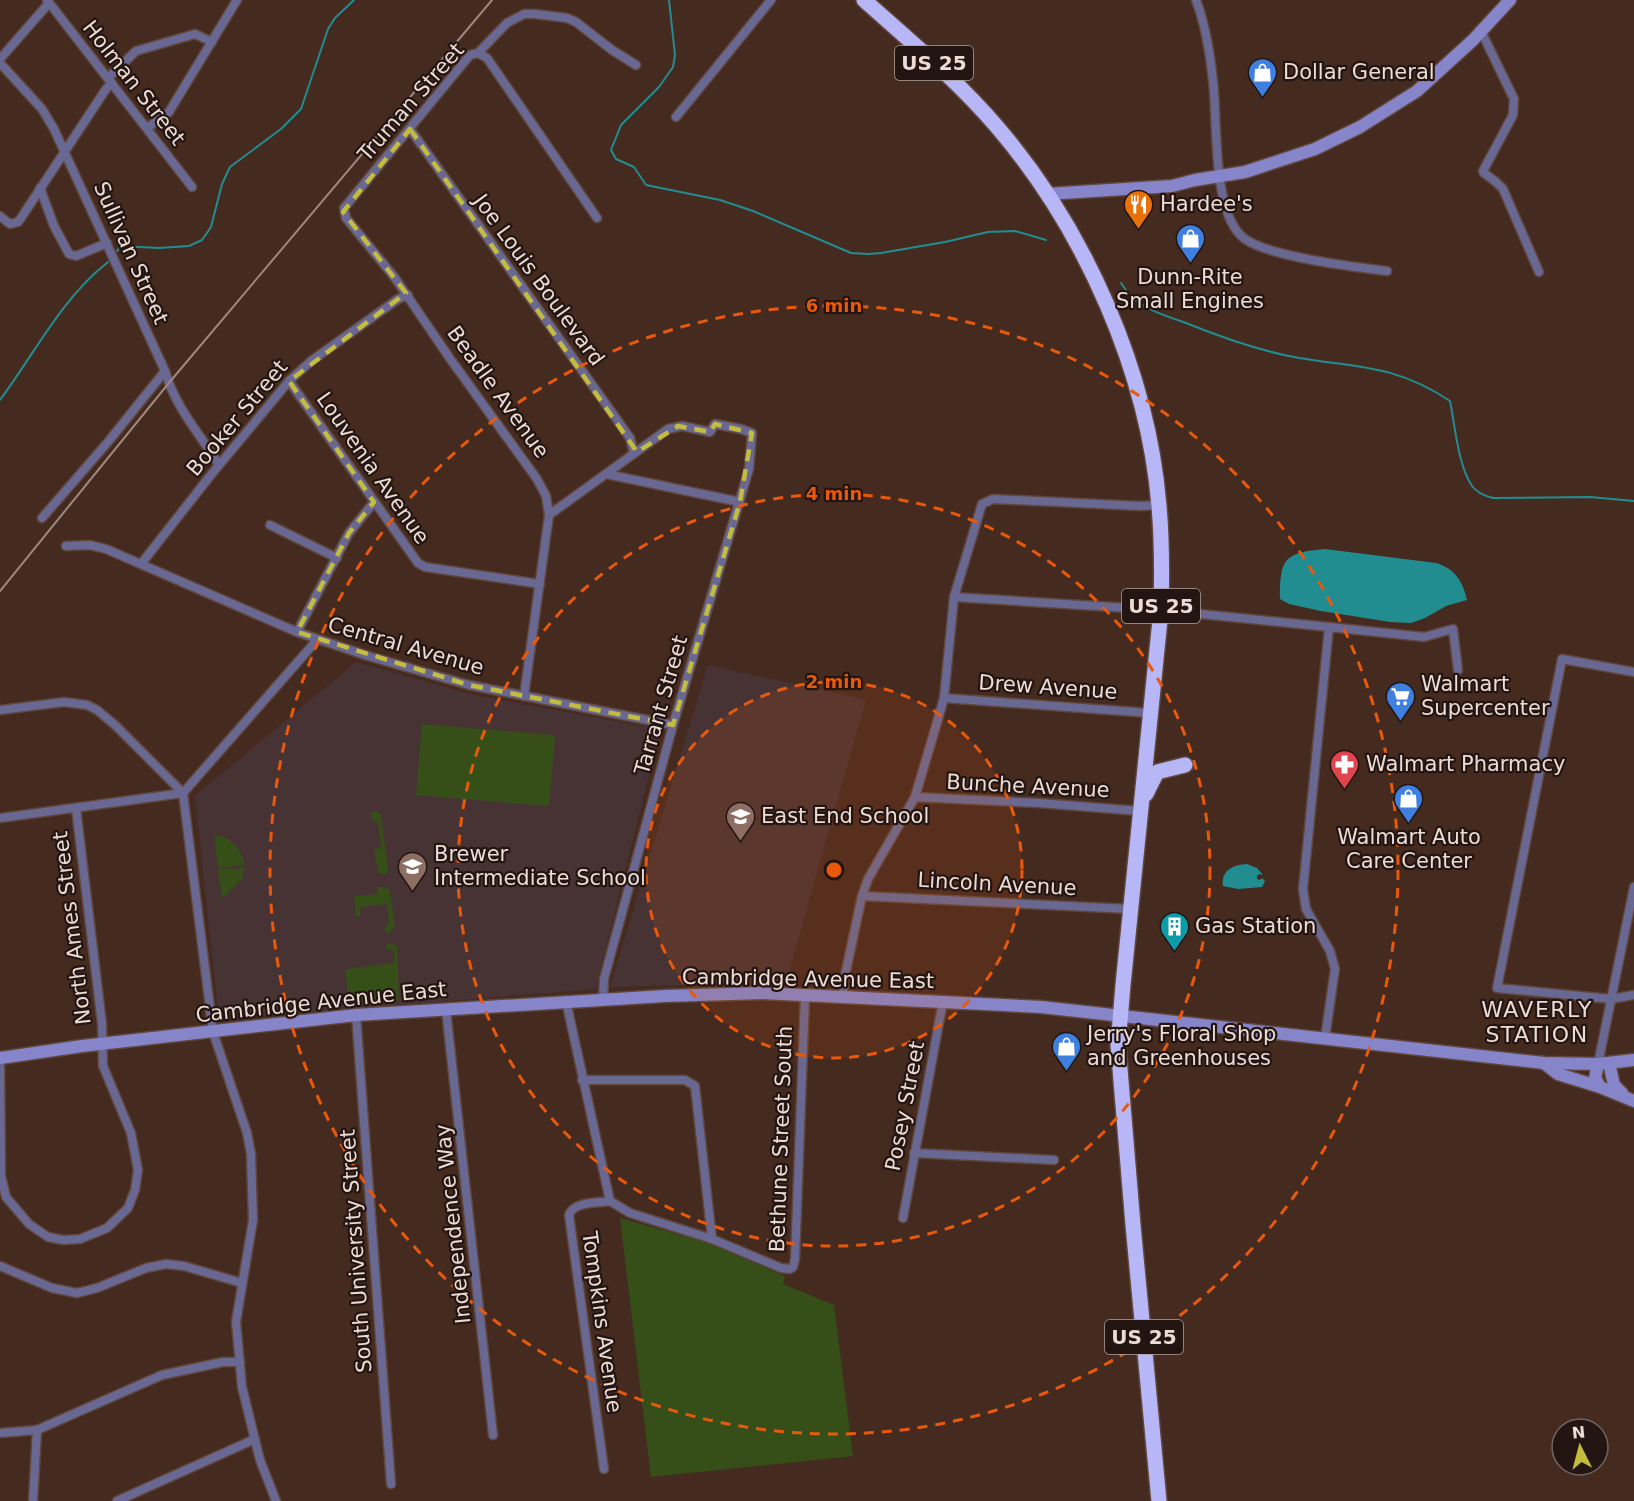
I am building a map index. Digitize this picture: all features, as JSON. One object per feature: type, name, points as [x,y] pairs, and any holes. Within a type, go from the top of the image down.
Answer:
[{"type":"highway","name":"US 25","points":[[864,0],[974,102],[1000,131],[1047,194],[1090,268],[1125,351],[1137,388],[1148,435],[1160,505],[1161,610],[1130,909],[1119,1045],[1160,1501]]},
{"type":"highway","points":[[1140,810],[1157,771],[1185,765],[1158,758],[1152,747],[1150,716]]},
{"type":"main road","points":[[1047,194],[1172,186],[1245,172],[1315,149],[1360,127],[1416,91],[1440,71],[1510,0]]},
{"type":"main road","name":"Cambridge Avenue East","points":[[0,1058],[356,1015],[723,993],[1041,1007],[1544,1063],[1603,1063],[1634,1060]]},
{"type":"main road","points":[[1544,1063],[1558,1074],[1629,1098]]},
{"type":"main road","points":[[1600,1087],[1595,1078],[1603,1063]]},
{"type":"main road","points":[[1603,1063],[1614,1085],[1629,1098]]},
{"type":"street","points":[[147,128],[169,112],[237,0]]},
{"type":"street","points":[[676,117],[771,0]]},
{"type":"street","points":[[1197,0],[1211,59],[1220,176],[1228,218],[1240,235],[1252,244],[1278,252],[1387,271]]},
{"type":"street","points":[[0,61],[48,2]]},
{"type":"street","name":"Holman Street","points":[[48,2],[192,187]]},
{"type":"street","name":"Truman Street","points":[[408,295],[343,212],[346,205],[470,55],[478,53],[507,23],[524,14],[535,14],[567,18],[576,22],[636,65]]},
{"type":"street","points":[[1481,31],[1502,72],[1515,105],[1513,115],[1483,171],[1503,189],[1539,272]]},
{"type":"street","points":[[3,219],[14,224],[18,222],[110,81],[136,51],[195,34],[212,42]]},
{"type":"street","points":[[478,53],[487,58],[597,218]]},
{"type":"street","name":"Sullivan Street","points":[[0,61],[42,109],[65,152],[107,243],[165,371],[168,384],[183,412],[219,465]]},
{"type":"street","name":"Joe Louis Boulevard","points":[[410,129],[630,438],[634,453]]},
{"type":"street","points":[[40,188],[54,226],[69,254],[76,256],[107,243]]},
{"type":"street","name":"Booker Street","points":[[141,564],[289,381],[311,361],[398,299],[408,295]]},
{"type":"street","name":"Beadle Avenue","points":[[408,295],[451,360],[537,479],[546,496],[549,515]]},
{"type":"street","points":[[42,518],[108,442],[165,371]]},
{"type":"street","name":"Louvenia Avenue","points":[[289,381],[418,563],[425,567],[540,584]]},
{"type":"street","name":"Tarrant Street","points":[[603,1000],[604,979],[672,725],[749,469],[752,433],[716,424],[710,432],[682,426],[673,427],[634,453]]},
{"type":"street","points":[[524,696],[549,515],[634,453]]},
{"type":"street","points":[[606,474],[740,502]]},
{"type":"street","points":[[843,997],[844,980],[862,896],[875,865],[915,797],[944,698],[954,597],[980,508],[986,501],[993,499],[1160,505]]},
{"type":"street","points":[[297,632],[352,528],[374,502]]},
{"type":"street","points":[[270,525],[337,558]]},
{"type":"street","name":"Central Avenue","points":[[66,546],[82,544],[97,546],[297,632],[469,685],[672,725]]},
{"type":"street","points":[[954,597],[1161,610],[1424,637],[1453,629],[1458,670]]},
{"type":"street","points":[[1325,1038],[1335,969],[1330,951],[1306,909],[1304,889],[1329,627]]},
{"type":"street","points":[[0,818],[183,793],[316,639]]},
{"type":"street","points":[[1634,672],[1562,659],[1497,988],[1611,999],[1634,995]]},
{"type":"street","name":"Drew Avenue","points":[[944,698],[1150,716]]},
{"type":"street","points":[[0,710],[64,702],[87,705],[104,715],[183,793],[213,1032],[247,1133],[251,1154],[253,1220],[236,1322],[242,1387],[260,1460],[276,1501]]},
{"type":"street","name":"Bunche Avenue","points":[[915,797],[1140,810]]},
{"type":"street","name":"North Ames Street","points":[[3,1199],[34,1229],[48,1237],[63,1240],[80,1239],[98,1233],[115,1222],[128,1208],[135,1190],[136,1156],[130,1133],[103,1066],[102,1024],[76,808]]},
{"type":"street","points":[[1603,1063],[1611,999],[1634,887]]},
{"type":"street","name":"Lincoln Avenue","points":[[862,896],[1130,909]]},
{"type":"street","name":"Bethune Street South","points":[[610,1201],[630,1213],[712,1239],[781,1268],[790,1269],[794,1264],[804,996]]},
{"type":"street","name":"Tompkins Avenue","points":[[566,1001],[610,1201],[575,1207],[569,1215],[604,1469]]},
{"type":"street","name":"Posey Street","points":[[903,1218],[943,1001]]},
{"type":"street","name":"Independence Way","points":[[447,1010],[493,1435]]},
{"type":"street","name":"South University Street","points":[[356,1015],[391,1484]]},
{"type":"street","points":[[0,1064],[3,1199]]},
{"type":"street","points":[[582,1080],[685,1080],[695,1086],[712,1239]]},
{"type":"street","points":[[914,1153],[1054,1161]]},
{"type":"street","points":[[0,1266],[52,1288],[76,1293],[97,1288],[146,1268],[166,1264],[184,1266],[242,1283]]},
{"type":"street","points":[[0,1433],[37,1430],[162,1375],[223,1362],[240,1362]]},
{"type":"street","points":[[33,1501],[37,1430]]},
{"type":"street","points":[[117,1501],[255,1439]]},
{"type":"highlighted area","points":[[410,129],[637,452],[678,426],[710,432],[715,424],[752,433],[740,502],[673,725],[469,685],[297,632],[349,533],[374,502],[289,381],[406,293],[343,212]]},
{"type":"shaded area","name":"Brewer Intermediate School","points":[[356,662],[474,695],[648,727],[659,734],[596,989],[219,1020],[195,796]]},
{"type":"shaded area","name":"East End School","points":[[708,665],[866,700],[786,982],[610,987]]},
{"type":"green space","points":[[422,724],[555,735],[549,806],[416,795]]},
{"type":"green space","points":[[375,811],[381,815],[388,869],[384,875],[378,872],[374,849],[381,848],[378,822],[371,819],[372,812]]},
{"type":"green space","points":[[214,835],[234,844],[245,865],[218,868]]},
{"type":"green space","points":[[245,867],[242,879],[222,899],[218,870]]},
{"type":"green space","points":[[377,887],[386,887],[390,891],[395,928],[388,933],[385,929],[389,922],[387,904],[360,907],[360,916],[356,917],[354,896],[378,894]]},
{"type":"green space","points":[[387,943],[397,947],[399,1000],[349,1002],[345,969],[394,963],[394,950],[386,949]]},
{"type":"green space","points":[[620,1218],[705,1242],[785,1276],[783,1284],[834,1305],[853,1456],[651,1477]]},
{"type":"water","points":[[1325,549],[1442,565],[1457,576],[1467,600],[1446,606],[1411,623],[1321,611],[1289,604],[1280,599],[1281,574],[1287,560],[1301,553]]},
{"type":"water","points":[[1247,864],[1257,868],[1263,875],[1257,876],[1257,879],[1262,878],[1265,881],[1262,887],[1238,889],[1223,886],[1224,876],[1229,869]]},
{"type":"waterway","points":[[117,251],[121,246],[159,248],[189,246],[202,240],[211,227],[222,184],[230,167],[281,129],[301,109],[328,29],[335,18],[354,0]]},
{"type":"waterway","points":[[669,0],[675,55],[673,67],[659,87],[621,125],[611,150],[616,159],[634,167],[646,185],[720,200],[753,211],[851,253],[881,253],[988,232],[1015,231],[1046,240]]},
{"type":"waterway","points":[[0,400],[62,310],[91,277],[108,262]]},
{"type":"waterway","points":[[1121,283],[1136,301],[1147,308],[1227,339],[1284,355],[1395,374],[1431,389],[1450,401],[1463,467],[1472,486],[1484,495],[1493,498],[1590,497],[1634,501]]},
{"type":"railway","points":[[0,591],[168,384],[492,0]]},
{"type":"place","name":"Dollar General","points":[[1262,98]]},
{"type":"place","name":"Hardee's","points":[[1139,230]]},
{"type":"place","name":"Dunn-Rite Small Engines","points":[[1190,264]]},
{"type":"place","name":"Walmart Supercenter","points":[[1400,722]]},
{"type":"place","name":"Walmart Pharmacy","points":[[1345,790]]},
{"type":"place","name":"Walmart Auto Care Center","points":[[1409,824]]},
{"type":"place","name":"East End School","points":[[740,842]]},
{"type":"place","name":"Brewer Intermediate School","points":[[413,892]]},
{"type":"place","name":"Gas Station","points":[[1174,952]]},
{"type":"place","name":"Jerry's Floral Shop and Greenhouses","points":[[1066,1072]]},
{"type":"district","name":"WAVERLY STATION","points":[[1537,1022]]}]
